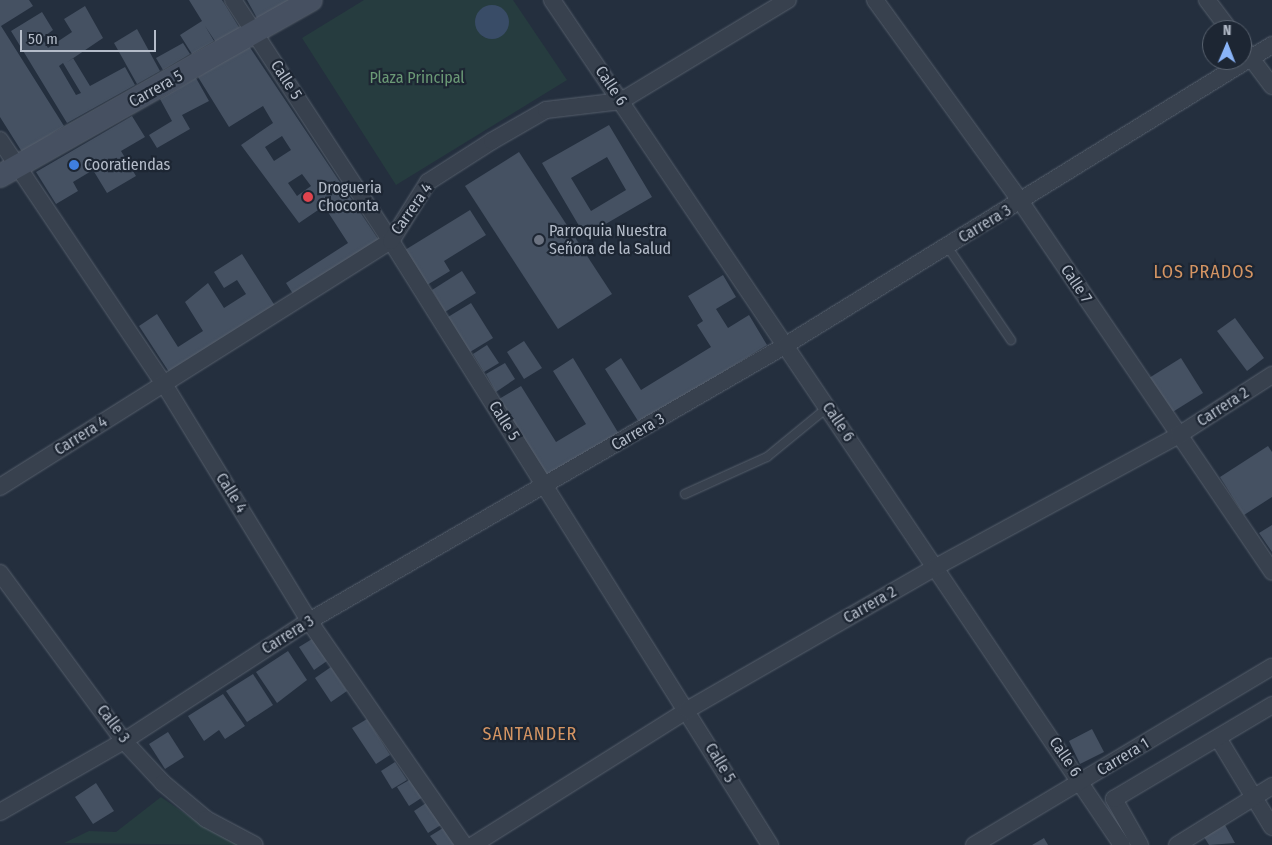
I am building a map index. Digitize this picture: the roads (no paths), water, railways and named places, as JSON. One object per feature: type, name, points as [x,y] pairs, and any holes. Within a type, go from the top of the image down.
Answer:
[{"type":"street","name":"Calle 5","points":[[233,0],[391,240],[544,487],[688,710],[770,845]]},
{"type":"street","name":"Carrera 5","points":[[9,171],[256,33],[311,0]]},
{"type":"street","name":"Calle 6","points":[[552,0],[1082,782],[1122,845]]},
{"type":"street","name":"Carrera 4","points":[[0,487],[391,240],[428,182],[492,141],[546,110],[621,101],[788,0]]},
{"type":"street","name":"Calle 7","points":[[875,0],[1021,202],[1272,572]]},
{"type":"street","points":[[1207,0],[1222,20]]},
{"type":"street","name":"Carrera 3","points":[[1252,50],[1272,45]]},
{"type":"street","points":[[1252,60],[1272,86]]},
{"type":"street","name":"Carrera 3","points":[[0,812],[124,741],[309,621],[544,487],[786,345],[1021,202],[1219,70]]},
{"type":"street","name":"Calle 4","points":[[0,140],[9,171],[164,384],[309,621],[464,845]]},
{"type":"street","name":"Carrera 2","points":[[474,845],[688,710],[936,567],[1179,435],[1272,375]]},
{"type":"street","name":"Calle 3","points":[[0,572],[124,741],[184,803],[255,845]]},
{"type":"street","name":"Carrera 1","points":[[974,845],[1272,667]]},
{"type":"street","points":[[1140,845],[1114,799],[1272,705]]},
{"type":"street","points":[[1218,738],[1272,828]]},
{"type":"street","points":[[1177,845],[1272,786]]},
{"type":"lane","points":[[947,246],[1011,340]]},
{"type":"lane","points":[[686,494],[767,457],[828,407]]},
{"type":"water","points":[[492,5],[499,6],[504,10],[508,15],[508,29],[504,34],[499,38],[492,39],[485,38],[480,34],[476,29],[475,22],[476,15],[480,10],[485,6]]},
{"type":"place","name":"Cooratiendas","points":[[74,165]]},
{"type":"place","name":"Drogueria Choconta","points":[[308,197]]},
{"type":"place","name":"Parroquia Nuestra Señora de la Salud","points":[[539,240]]},
{"type":"district","name":"LOS PRADOS","points":[[1204,272]]},
{"type":"district","name":"SANTANDER","points":[[530,734]]},
{"type":"park label","name":"Plaza Principal","points":[[417,78]]}]
